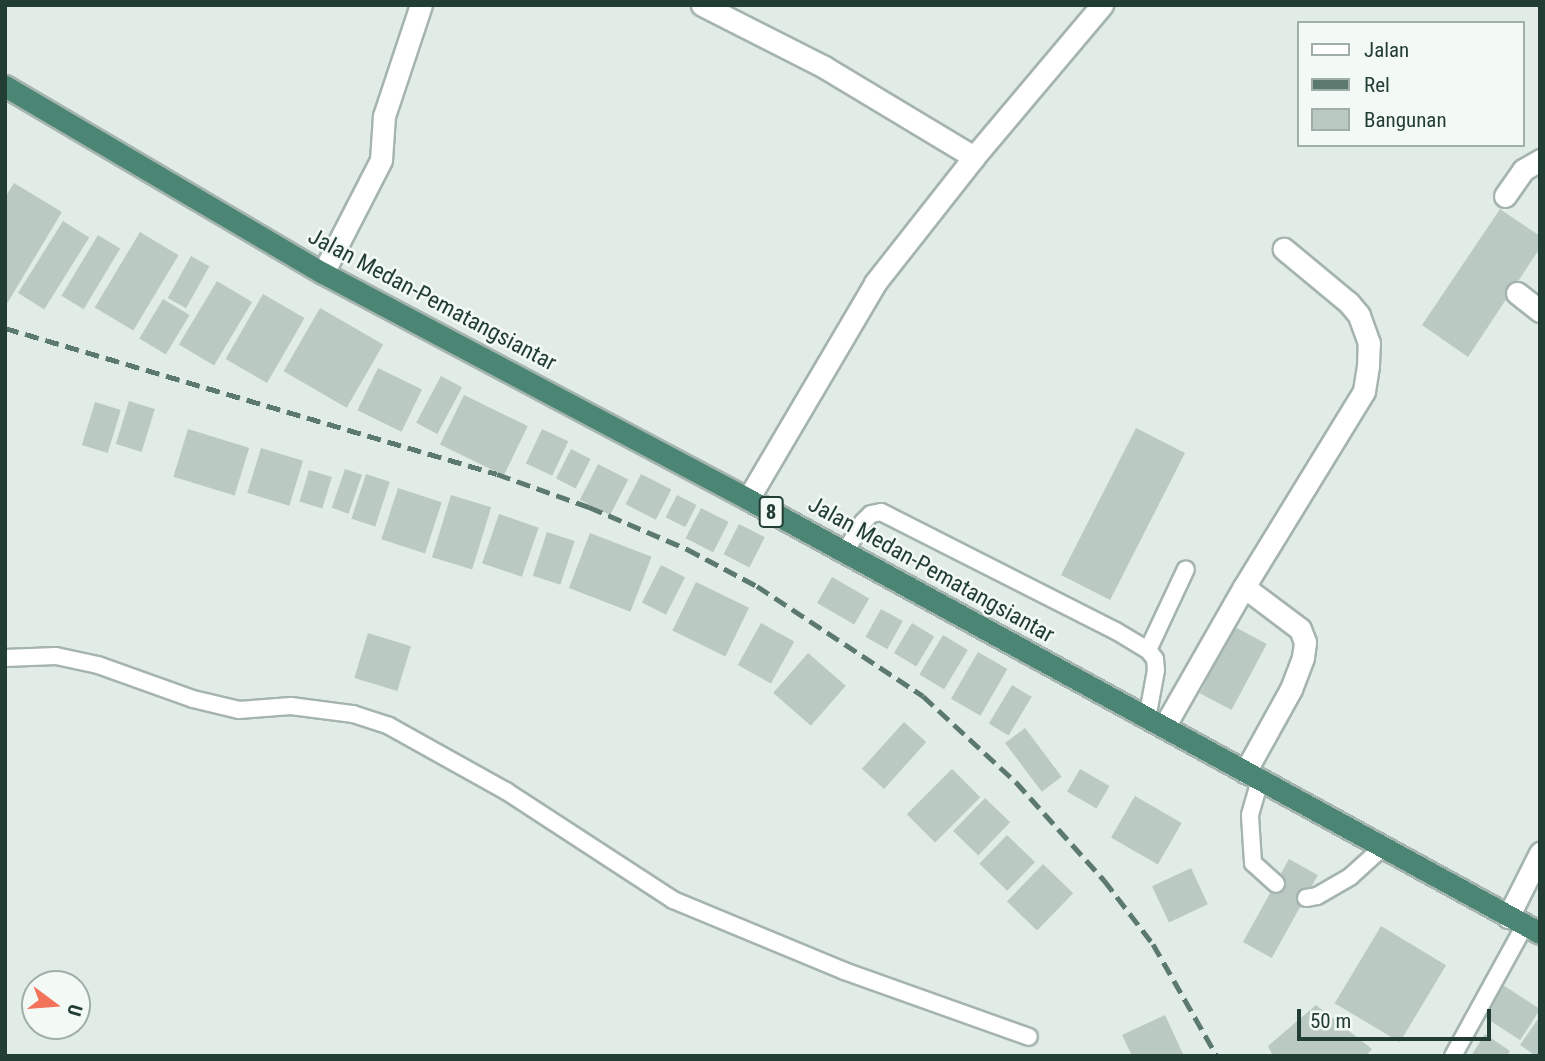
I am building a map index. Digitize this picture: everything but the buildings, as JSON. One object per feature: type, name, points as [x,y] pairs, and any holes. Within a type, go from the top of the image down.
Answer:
[{"type":"highway","name":"Jalan Medan-Pematangsiantar","points":[[5,86],[323,272],[748,499],[1524,925]]},
{"type":"street","points":[[323,272],[381,160],[384,116],[421,5]]},
{"type":"street","points":[[702,5],[824,67],[975,157]]},
{"type":"street","points":[[748,499],[875,283],[975,157],[1102,5]]},
{"type":"street","points":[[1505,196],[1523,170],[1540,160]]},
{"type":"street","points":[[1156,723],[1244,587],[1265,548],[1364,391],[1369,343],[1359,316],[1349,303],[1284,249]]},
{"type":"street","points":[[1517,293],[1540,311]]},
{"type":"street","points":[[1244,587],[1300,629],[1305,642],[1303,657],[1291,689],[1252,776]]},
{"type":"street","points":[[1524,925],[1540,853]]},
{"type":"lane","points":[[845,552],[863,522],[871,514],[881,512],[1104,624],[1148,650],[1155,659],[1156,723]]},
{"type":"lane","points":[[1148,650],[1186,569]]},
{"type":"lane","points":[[5,658],[56,656],[98,666],[193,699],[239,710],[291,706],[353,714],[389,726],[506,791],[673,900],[844,971],[1029,1037]]},
{"type":"lane","points":[[1252,776],[1250,816],[1253,863],[1276,884]]},
{"type":"lane","points":[[1306,898],[1317,896],[1351,876],[1383,847]]},
{"type":"lane","points":[[1453,1056],[1524,925]]},
{"type":"railway","points":[[5,328],[497,474],[589,507],[687,549],[757,586],[923,696],[1016,782],[1104,880],[1153,944],[1217,1056]]}]
